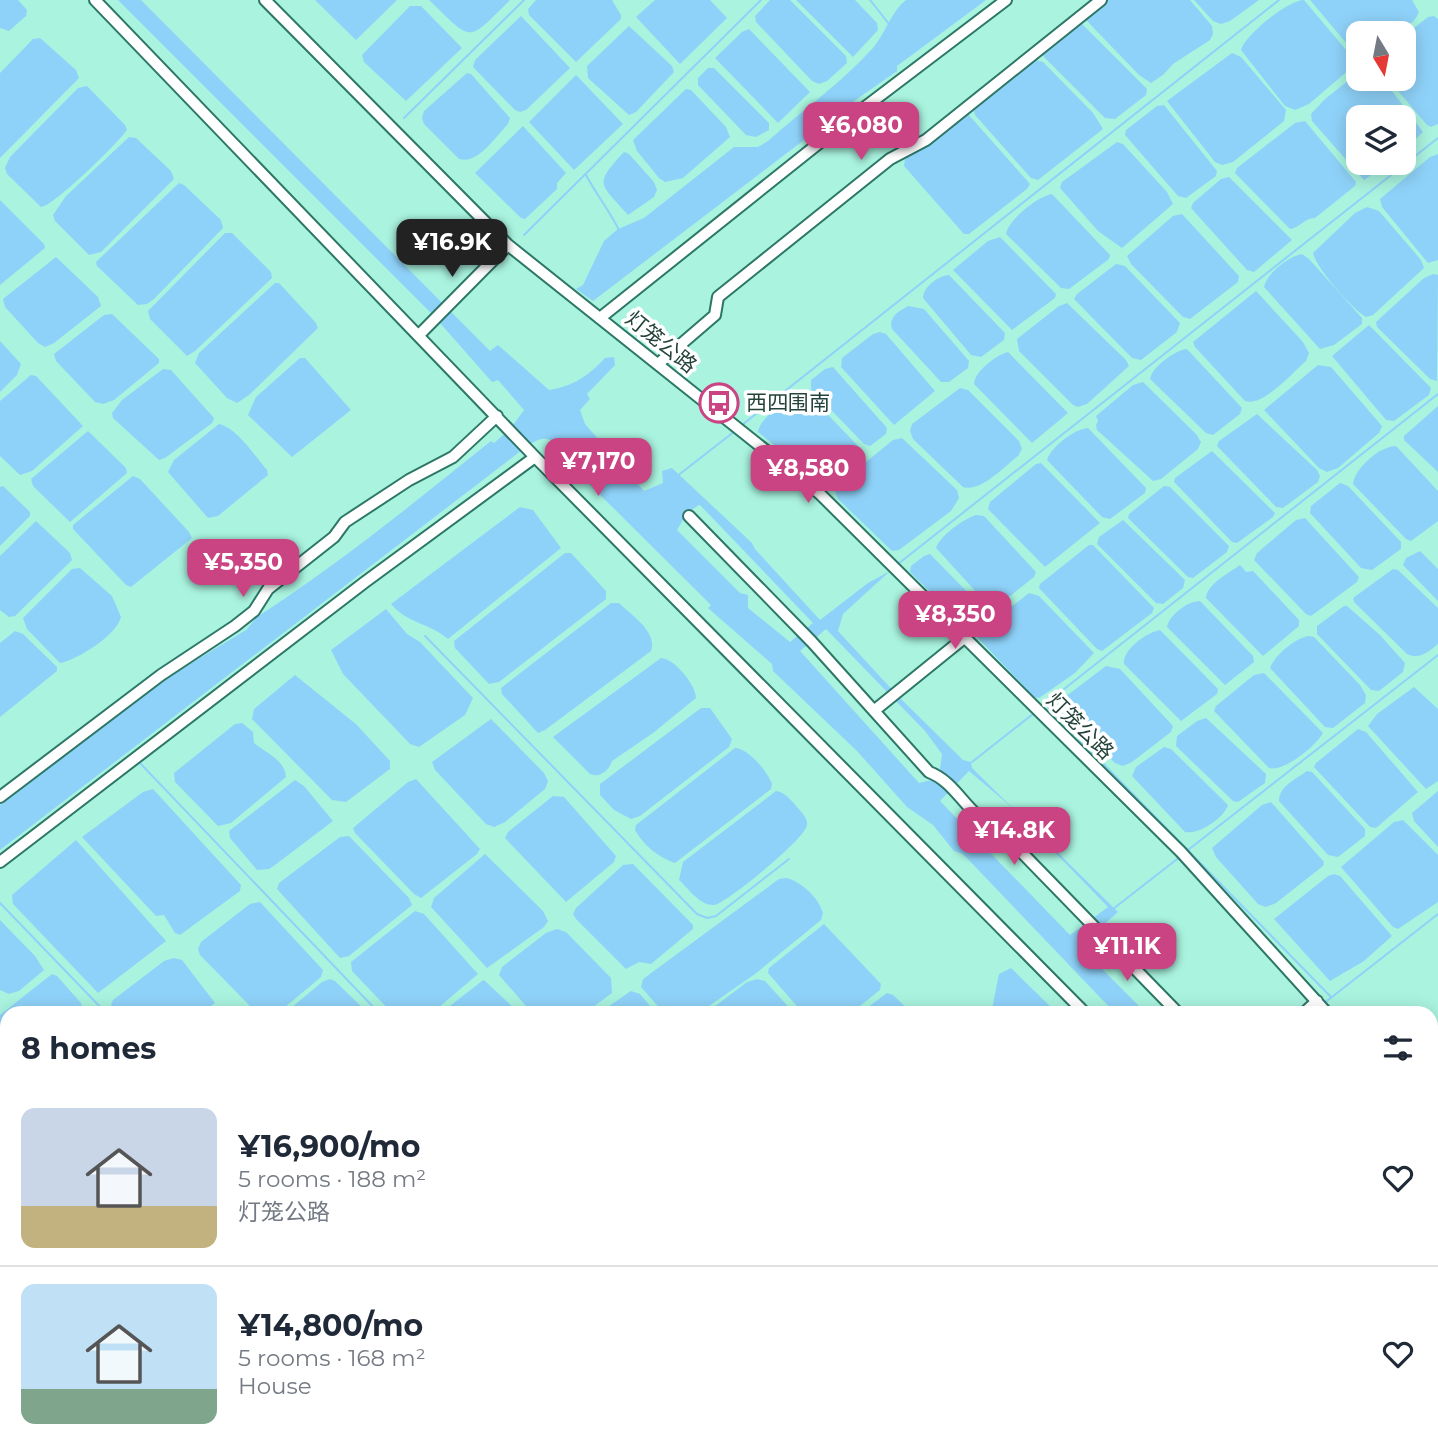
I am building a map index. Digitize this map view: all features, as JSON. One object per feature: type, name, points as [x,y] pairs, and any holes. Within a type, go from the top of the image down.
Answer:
[{"type":"street","points":[[95,0],[535,457],[1078,1006]]},
{"type":"street","name":"灯笼公路","points":[[265,0],[508,245],[819,493],[1183,855],[1322,1006]]},
{"type":"street","points":[[600,318],[848,120],[1006,0]]},
{"type":"street","points":[[658,364],[715,315],[718,297],[890,159],[926,140],[1101,0]]},
{"type":"street","points":[[419,335],[508,245]]},
{"type":"street","points":[[0,797],[161,675],[245,619],[254,611],[268,589],[334,537],[345,522],[409,480],[453,457],[497,416]]},
{"type":"street","points":[[0,862],[535,457]]},
{"type":"street","points":[[689,516],[812,642],[929,772],[947,782],[982,821],[996,826],[1171,1006]]},
{"type":"street","points":[[875,710],[964,638]]},
{"type":"water","points":[[0,0],[18,0],[27,10],[26,16],[9,31],[0,28]]},
{"type":"water","points":[[118,0],[141,0],[490,351],[498,345],[549,390],[573,383],[605,358],[614,357],[615,365],[587,394],[590,399],[580,410],[585,424],[644,491],[663,483],[662,471],[672,468],[752,543],[820,620],[868,583],[890,571],[843,614],[838,631],[898,696],[963,760],[971,762],[972,768],[1118,912],[1086,940],[1088,955],[1139,1006],[1108,1006],[963,854],[954,851],[933,825],[907,807],[857,751],[773,671],[772,664],[708,608],[711,605],[569,464],[556,445],[547,439],[541,439],[526,447],[0,850],[0,805],[155,685],[246,630],[257,617],[347,554],[510,429],[524,410],[498,380],[492,382],[433,315]],"holes":[[[700,505],[813,623],[790,642],[748,608],[748,595],[740,593],[677,530],[687,513]],[[826,629],[925,731],[942,754],[939,778],[919,783],[800,651]],[[969,771],[1008,804],[1108,907],[1070,935],[940,801]]]},
{"type":"water","points":[[315,0],[397,0],[356,40]]},
{"type":"water","points":[[429,0],[510,0],[485,24],[470,32],[454,24]]},
{"type":"water","points":[[536,0],[612,0],[621,19],[576,62],[529,15],[528,9]]},
{"type":"water","points":[[655,0],[710,0],[727,18],[680,64],[636,17]]},
{"type":"water","points":[[770,0],[790,0],[846,56],[847,63],[827,81],[819,84],[812,81],[756,22],[755,16]]},
{"type":"water","points":[[796,0],[855,0],[877,23],[878,30],[853,57]]},
{"type":"water","points":[[906,0],[986,0],[897,66],[897,71],[840,111],[836,127],[827,133],[817,130],[593,301],[576,289],[583,285],[604,241],[618,229],[644,218],[734,147],[758,147],[768,141],[861,61],[882,35],[896,10]]},
{"type":"water","points":[[1103,0],[1190,0],[1212,26],[1213,34],[1210,40],[1173,64],[1151,83],[1139,75],[1087,21]]},
{"type":"water","points":[[1194,0],[1259,0],[1230,21],[1221,24],[1213,21]]},
{"type":"water","points":[[1304,0],[1346,50],[1346,72],[1309,104],[1295,110],[1285,106],[1241,50],[1250,36],[1268,19]]},
{"type":"water","points":[[1310,0],[1412,0],[1419,12],[1413,21],[1346,21],[1346,43]]},
{"type":"water","points":[[410,6],[421,6],[462,48],[406,101],[364,62],[362,55]]},
{"type":"water","points":[[521,16],[570,68],[526,110],[520,112],[473,67],[475,60]]},
{"type":"water","points":[[1434,16],[1438,19],[1438,124],[1431,127],[1416,112],[1416,105],[1410,105],[1398,91],[1416,91],[1416,26],[1428,17]]},
{"type":"water","points":[[1081,23],[1147,89],[1146,95],[1115,119],[1105,118],[1043,56],[1042,53],[1076,24]]},
{"type":"water","points":[[629,26],[672,66],[674,72],[636,112],[629,115],[588,78],[587,66]]},
{"type":"water","points":[[749,29],[810,92],[778,123],[715,58],[742,32]]},
{"type":"water","points":[[40,38],[76,70],[79,78],[0,158],[0,73],[33,39]]},
{"type":"water","points":[[1232,53],[1241,57],[1286,110],[1284,121],[1233,162],[1222,165],[1215,162],[1167,101]]},
{"type":"water","points":[[1032,59],[1043,62],[1093,113],[1103,129],[1038,180],[1031,178],[975,115],[973,108]]},
{"type":"water","points":[[708,68],[714,68],[769,123],[769,130],[756,137],[746,135],[698,85],[698,78]]},
{"type":"water","points":[[467,73],[471,74],[510,118],[508,124],[480,154],[466,160],[459,159],[424,124],[422,118],[424,111]]},
{"type":"water","points":[[576,75],[623,124],[574,170],[529,122]]},
{"type":"water","points":[[1346,82],[1346,91],[1392,91],[1403,105],[1346,105],[1346,160],[1312,121],[1311,114]]},
{"type":"water","points":[[87,86],[127,130],[72,186],[41,207],[7,174],[5,168],[10,157],[78,88]]},
{"type":"water","points":[[686,89],[691,90],[726,127],[730,137],[683,178],[665,182],[637,151],[633,140]]},
{"type":"water","points":[[1164,105],[1217,171],[1216,176],[1186,198],[1178,196],[1125,135],[1126,130],[1157,106]]},
{"type":"water","points":[[968,114],[1030,184],[969,234],[964,234],[904,166],[905,159]]},
{"type":"water","points":[[1305,121],[1346,170],[1346,175],[1350,175],[1356,182],[1355,186],[1315,218],[1290,229],[1235,173],[1237,168],[1295,123]]},
{"type":"water","points":[[1416,123],[1423,132],[1416,139]]},
{"type":"water","points":[[523,126],[566,173],[557,183],[557,189],[525,219],[475,173]]},
{"type":"water","points":[[129,137],[136,138],[171,171],[174,179],[101,252],[89,255],[55,221],[53,215],[66,196]]},
{"type":"water","points":[[1117,142],[1123,144],[1167,192],[1173,204],[1122,248],[1098,231],[1060,188],[1062,182]]},
{"type":"water","points":[[624,152],[629,154],[654,182],[657,190],[654,197],[628,215],[604,184],[608,171]]},
{"type":"water","points":[[1438,154],[1438,260],[1428,263],[1382,207],[1380,199],[1409,175],[1416,175],[1416,169]]},
{"type":"water","points":[[1229,177],[1292,240],[1254,272],[1247,270],[1191,208],[1193,203],[1221,179]]},
{"type":"water","points":[[179,183],[221,220],[223,228],[154,299],[147,304],[138,305],[96,262]]},
{"type":"water","points":[[1052,194],[1110,255],[1109,259],[1069,289],[1061,288],[1006,234],[1012,222],[1024,210],[1039,199]]},
{"type":"water","points":[[0,200],[45,248],[0,285]]},
{"type":"water","points":[[1367,207],[1379,211],[1421,260],[1424,268],[1373,315],[1366,317],[1335,288],[1313,253],[1355,213]]},
{"type":"water","points":[[1182,214],[1239,276],[1238,282],[1190,319],[1183,317],[1131,264],[1127,256],[1173,216]]},
{"type":"water","points":[[225,233],[232,233],[271,272],[272,278],[187,356],[150,319],[148,311]]},
{"type":"water","points":[[1000,237],[1056,294],[1055,298],[1012,330],[953,270],[988,241]]},
{"type":"water","points":[[1302,254],[1362,318],[1362,324],[1334,345],[1320,349],[1264,287],[1279,266]]},
{"type":"water","points":[[56,257],[98,297],[101,306],[45,347],[38,343],[5,307],[3,299]]},
{"type":"water","points":[[1116,264],[1125,266],[1180,323],[1177,332],[1141,360],[1132,358],[1074,299]]},
{"type":"water","points":[[949,275],[1005,333],[1004,340],[981,357],[971,355],[923,298],[932,283]]},
{"type":"water","points":[[1438,275],[1437,381],[1430,379],[1377,327],[1376,322],[1424,278]]},
{"type":"water","points":[[275,283],[279,283],[318,328],[249,395],[237,403],[227,398],[195,363],[199,353]]},
{"type":"water","points":[[1256,291],[1303,342],[1309,353],[1306,361],[1269,394],[1260,399],[1245,401],[1193,342]]},
{"type":"water","points":[[1067,303],[1129,366],[1087,404],[1078,407],[1019,351],[1017,339],[1059,306]]},
{"type":"water","points":[[908,306],[924,309],[969,361],[968,368],[949,382],[941,382],[892,329],[893,318]]},
{"type":"water","points":[[112,314],[159,359],[159,363],[114,400],[103,404],[95,402],[56,361],[54,354],[104,315]]},
{"type":"water","points":[[1369,325],[1431,388],[1429,395],[1394,421],[1386,420],[1332,356]]},
{"type":"water","points":[[873,334],[886,334],[935,391],[894,425],[841,367],[842,358]]},
{"type":"water","points":[[0,341],[21,364],[17,375],[0,392]]},
{"type":"water","points":[[1187,349],[1242,408],[1240,414],[1213,435],[1206,433],[1150,379],[1155,369],[1165,360],[1176,352]]},
{"type":"water","points":[[1008,352],[1068,413],[1032,443],[974,384],[986,365]]},
{"type":"water","points":[[300,358],[305,358],[351,410],[292,457],[248,415],[256,397]]},
{"type":"water","points":[[1318,365],[1331,367],[1382,426],[1379,433],[1338,468],[1327,472],[1319,468],[1264,410]]},
{"type":"water","points":[[833,367],[887,428],[886,434],[870,446],[864,444],[811,389],[811,380],[825,369]]},
{"type":"water","points":[[163,369],[171,370],[214,418],[212,423],[159,460],[113,418],[112,413],[122,400]]},
{"type":"water","points":[[31,375],[36,376],[83,426],[32,471],[20,475],[0,456],[0,401]]},
{"type":"water","points":[[1143,382],[1201,442],[1198,449],[1161,479],[1153,481],[1097,430],[1096,425],[1096,416],[1133,385]]},
{"type":"water","points":[[960,388],[968,390],[1019,441],[1022,449],[1018,456],[992,478],[970,488],[963,487],[913,439],[910,431],[912,424]]},
{"type":"water","points":[[805,391],[861,449],[859,454],[826,481],[820,481],[758,432],[777,407]]},
{"type":"water","points":[[1438,406],[1438,472],[1404,440],[1404,436]]},
{"type":"water","points":[[1257,414],[1317,470],[1320,476],[1318,482],[1283,508],[1276,507],[1217,446],[1219,441]]},
{"type":"water","points":[[219,424],[239,437],[267,470],[268,475],[218,516],[208,518],[168,472],[174,460]]},
{"type":"water","points":[[1088,428],[1146,488],[1145,493],[1110,519],[1102,517],[1047,460],[1064,440]]},
{"type":"water","points":[[88,431],[126,468],[127,473],[70,522],[33,486],[31,479]]},
{"type":"water","points":[[902,438],[957,490],[959,498],[951,511],[899,550],[892,551],[838,499],[834,488],[893,440]]},
{"type":"water","points":[[1396,446],[1438,491],[1438,521],[1411,541],[1353,484],[1358,471],[1369,459]]},
{"type":"water","points":[[1212,451],[1275,513],[1237,543],[1232,542],[1174,482],[1175,478]]},
{"type":"water","points":[[1041,463],[1100,523],[1045,567],[988,509],[990,502],[1036,464]]},
{"type":"water","points":[[133,476],[140,479],[192,538],[131,587],[126,585],[73,529],[73,525]]},
{"type":"water","points":[[1340,483],[1348,486],[1401,542],[1401,549],[1372,570],[1361,568],[1310,513],[1311,506]]},
{"type":"water","points":[[3,486],[30,512],[30,516],[0,546],[0,487]]},
{"type":"water","points":[[1164,486],[1170,487],[1229,546],[1227,552],[1193,578],[1188,577],[1128,518],[1129,514]]},
{"type":"water","points":[[520,507],[533,510],[561,548],[448,639],[404,616],[391,604]]},
{"type":"water","points":[[976,515],[984,516],[1036,572],[1034,577],[996,607],[989,606],[936,548],[953,528]]},
{"type":"water","points":[[1305,518],[1359,577],[1357,582],[1311,616],[1254,560],[1257,553],[1296,520]]},
{"type":"water","points":[[1123,520],[1185,580],[1183,588],[1163,604],[1156,603],[1097,544],[1099,537]]},
{"type":"water","points":[[36,521],[70,553],[72,560],[15,616],[9,617],[0,610],[0,556]]},
{"type":"water","points":[[1089,545],[1093,545],[1154,608],[1152,613],[1102,651],[1097,649],[1039,588],[1040,584]]},
{"type":"water","points":[[1420,551],[1438,569],[1438,601],[1403,565],[1406,558]]},
{"type":"water","points":[[565,553],[571,553],[606,591],[606,599],[499,682],[489,684],[455,648],[454,641]]},
{"type":"water","points":[[930,554],[983,608],[982,614],[972,624],[962,623],[910,572],[911,566]]},
{"type":"water","points":[[1240,565],[1246,572],[1253,571],[1299,620],[1299,626],[1263,656],[1206,598],[1214,584]]},
{"type":"water","points":[[80,568],[112,596],[121,617],[112,631],[95,646],[60,663],[27,629],[23,618],[72,569]]},
{"type":"water","points":[[1393,569],[1398,570],[1438,608],[1438,644],[1420,656],[1407,654],[1354,602],[1353,598]]},
{"type":"water","points":[[1029,593],[1039,596],[1094,653],[1075,673],[1039,698],[1034,697],[978,638],[979,632]]},
{"type":"water","points":[[1200,601],[1253,656],[1254,662],[1225,685],[1167,627],[1171,618],[1180,610],[1190,603]]},
{"type":"water","points":[[611,603],[619,603],[642,624],[651,637],[651,651],[538,733],[502,694],[501,688]]},
{"type":"water","points":[[1344,606],[1380,635],[1405,663],[1403,672],[1379,691],[1371,690],[1317,634],[1317,626]]},
{"type":"water","points":[[386,609],[407,634],[420,642],[473,698],[465,715],[419,747],[410,744],[343,674],[331,650]]},
{"type":"water","points":[[1160,630],[1218,689],[1217,694],[1181,721],[1124,664],[1127,653],[1136,642]]},
{"type":"water","points":[[15,631],[23,634],[57,667],[57,671],[0,717],[0,643]]},
{"type":"water","points":[[1309,636],[1314,637],[1360,685],[1366,695],[1365,703],[1333,728],[1325,727],[1270,668],[1286,648]]},
{"type":"water","points":[[661,658],[667,659],[684,674],[696,698],[653,733],[612,761],[603,773],[590,774],[553,737]]},
{"type":"water","points":[[1106,666],[1120,669],[1173,726],[1171,732],[1123,766],[1115,763],[1065,714],[1062,706],[1065,697]]},
{"type":"water","points":[[1264,673],[1323,733],[1314,745],[1299,757],[1275,768],[1269,768],[1214,711],[1216,706],[1254,675]]},
{"type":"water","points":[[295,675],[357,725],[390,761],[390,769],[346,802],[332,800],[252,719],[254,709]]},
{"type":"water","points":[[1414,687],[1438,709],[1438,781],[1426,789],[1368,726],[1377,714]]},
{"type":"water","points":[[701,708],[710,708],[732,739],[729,747],[640,816],[631,819],[614,810],[600,795],[600,784]]},
{"type":"water","points":[[1206,718],[1266,774],[1265,783],[1238,802],[1233,801],[1176,746],[1177,736],[1197,721]]},
{"type":"water","points":[[491,719],[544,773],[548,781],[545,789],[505,822],[494,827],[486,824],[435,770],[432,762]]},
{"type":"water","points":[[242,723],[253,732],[254,743],[279,761],[286,777],[231,823],[218,826],[175,782],[174,773],[235,724]]},
{"type":"water","points":[[1358,729],[1366,732],[1418,792],[1376,828],[1370,827],[1314,767]]},
{"type":"water","points":[[1164,747],[1171,749],[1228,805],[1222,815],[1204,828],[1185,832],[1132,776],[1136,767]]},
{"type":"water","points":[[735,748],[746,752],[762,767],[770,779],[771,789],[675,863],[663,858],[642,841],[635,830],[636,825]]},
{"type":"water","points":[[1307,771],[1312,772],[1365,829],[1365,836],[1338,857],[1328,855],[1279,801],[1285,787]]},
{"type":"water","points":[[416,779],[480,849],[421,898],[414,894],[353,828],[408,782]]},
{"type":"water","points":[[295,780],[304,786],[333,821],[269,869],[257,870],[230,838],[229,831]]},
{"type":"water","points":[[153,789],[241,885],[240,891],[180,935],[175,933],[164,915],[156,916],[82,837],[143,792]]},
{"type":"water","points":[[776,791],[788,797],[804,815],[807,825],[803,832],[765,869],[734,894],[714,905],[699,900],[679,880],[683,862]]},
{"type":"water","points":[[1438,791],[1438,847],[1414,821],[1412,813]]},
{"type":"water","points":[[553,796],[564,797],[616,856],[614,862],[566,902],[505,838],[508,832]]},
{"type":"water","points":[[1271,802],[1324,862],[1323,866],[1276,903],[1266,907],[1258,904],[1216,857],[1212,848],[1262,805]]},
{"type":"water","points":[[1403,820],[1438,855],[1438,902],[1398,929],[1393,927],[1341,867],[1394,822]]},
{"type":"water","points":[[349,836],[409,898],[412,905],[349,956],[340,958],[277,889],[279,883],[340,837]]},
{"type":"water","points":[[76,840],[166,941],[98,993],[13,904],[12,895]]},
{"type":"water","points":[[485,854],[543,911],[548,921],[544,927],[487,968],[431,907],[434,898]]},
{"type":"water","points":[[633,864],[693,925],[693,929],[651,964],[639,962],[626,969],[573,914],[576,908],[623,865]]},
{"type":"water","points":[[1334,874],[1340,876],[1392,936],[1364,961],[1330,981],[1274,919]]},
{"type":"water","points":[[786,878],[803,886],[821,907],[821,920],[755,974],[709,1006],[658,1006],[641,987],[643,979],[779,879]]},
{"type":"water","points":[[260,902],[323,970],[321,977],[286,1006],[250,1006],[200,955],[198,949],[201,942],[250,904]]},
{"type":"water","points":[[415,911],[424,914],[478,974],[440,1006],[385,1006],[352,971],[351,962]]},
{"type":"water","points":[[0,920],[35,956],[44,970],[19,991],[9,994],[0,990]]},
{"type":"water","points":[[824,924],[881,984],[880,990],[860,1006],[797,1006],[768,973],[769,968]]},
{"type":"water","points":[[557,929],[566,932],[611,978],[612,993],[594,1006],[526,1006],[499,975],[502,967],[546,933]]},
{"type":"water","points":[[174,958],[182,960],[215,1003],[211,1006],[111,1005],[113,1000],[164,961]]},
{"type":"water","points":[[1011,968],[1050,1006],[993,1006],[999,974]]},
{"type":"water","points":[[52,974],[57,976],[82,1006],[11,1006]]},
{"type":"water","points":[[330,979],[335,981],[361,1006],[293,1006],[322,982]]},
{"type":"water","points":[[757,979],[765,981],[788,1006],[715,1006],[747,982]]},
{"type":"water","points":[[482,981],[512,1006],[450,1006]]},
{"type":"water","points":[[631,991],[640,994],[650,1006],[609,1006]]},
{"type":"water","points":[[887,993],[905,1006],[869,1006]]},
{"type":"waterway","points":[[404,118],[524,0]]},
{"type":"waterway","points":[[524,235],[761,0]]},
{"type":"waterway","points":[[870,0],[889,24]]},
{"type":"waterway","points":[[742,425],[1279,0]]},
{"type":"waterway","points":[[898,564],[1438,138]]},
{"type":"waterway","points":[[586,175],[619,230]]},
{"type":"waterway","points":[[1040,708],[1438,394]]},
{"type":"waterway","points":[[676,477],[735,431]]},
{"type":"waterway","points":[[425,636],[697,914],[707,918],[716,916],[789,859]]},
{"type":"waterway","points":[[1188,850],[1438,655]]},
{"type":"waterway","points":[[1046,705],[1331,997]]},
{"type":"waterway","points":[[972,762],[1033,714]]},
{"type":"waterway","points":[[139,762],[372,1006]]},
{"type":"waterway","points":[[1113,909],[1181,856]]},
{"type":"waterway","points":[[0,903],[99,1006]]},
{"type":"waterway","points":[[1323,1004],[1438,914]]},
{"type":"place","name":"西四围南","points":[[719,403]]}]
